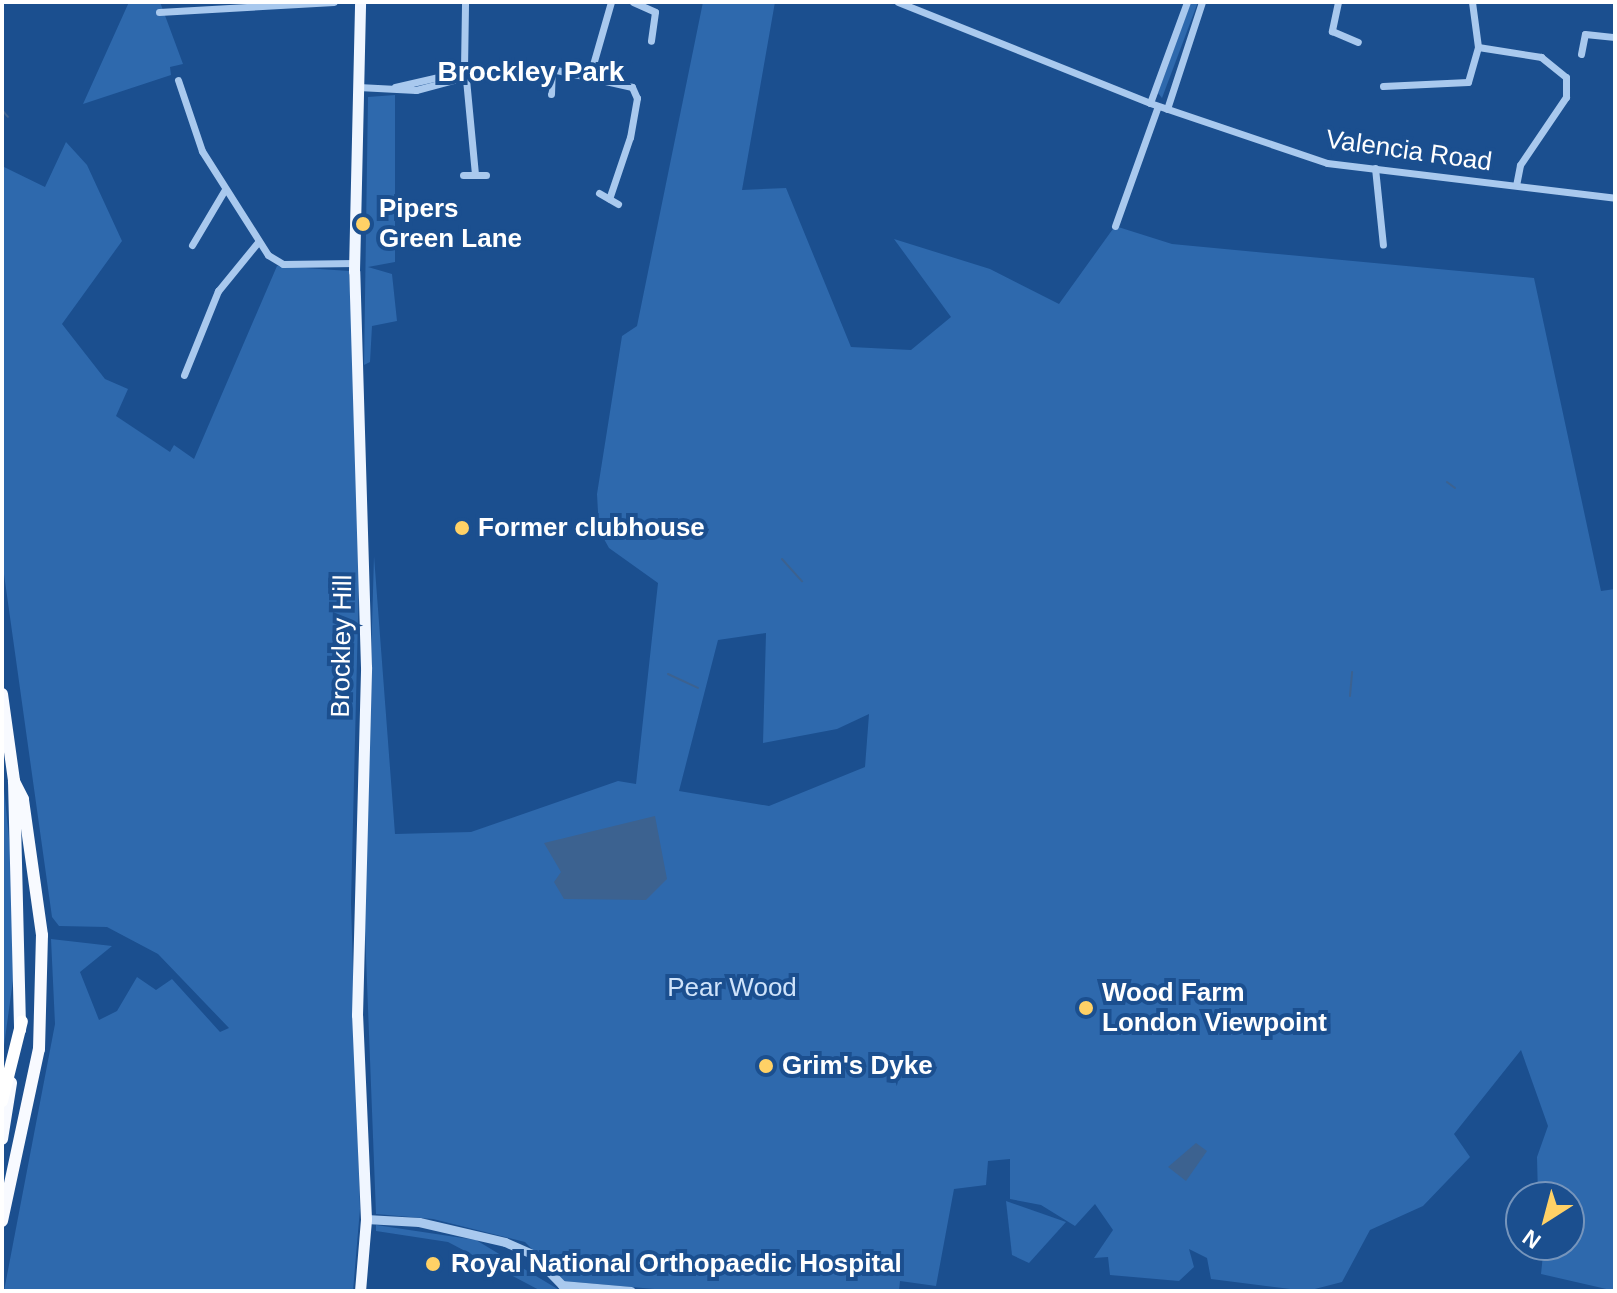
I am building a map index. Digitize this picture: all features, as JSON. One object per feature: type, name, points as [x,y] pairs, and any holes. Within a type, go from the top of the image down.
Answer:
[{"type":"highway","points":[[2,694],[14,781],[22,1021],[2,1139]]},
{"type":"highway","points":[[2,1221],[39,1049],[42,935],[23,799],[14,781]]},
{"type":"highway","points":[[2,1101],[22,1021]]},
{"type":"main road","name":"Brockley Hill","points":[[360,2],[355,87],[355,263],[366,551],[357,1015],[366,1219],[360,1291]]},
{"type":"street","points":[[159,12],[334,2]]},
{"type":"street","points":[[465,2],[464,74],[475,175]]},
{"type":"street","points":[[590,75],[611,2]]},
{"type":"street","points":[[633,2],[655,12],[651,41]]},
{"type":"street","name":"Valencia Road","points":[[898,2],[1167,109],[1327,163],[1615,198]]},
{"type":"street","points":[[1115,226],[1187,2]]},
{"type":"street","points":[[1167,109],[1202,2]]},
{"type":"street","points":[[1338,2],[1332,31],[1358,42]]},
{"type":"street","points":[[1383,86],[1428,88],[1468,82],[1478,47],[1472,2]]},
{"type":"street","points":[[1581,54],[1585,34],[1615,37]]},
{"type":"street","points":[[1478,47],[1541,57],[1566,77],[1566,97],[1520,165],[1516,185]]},
{"type":"street","points":[[355,87],[423,90],[464,74],[552,69],[590,75],[637,94],[609,199]]},
{"type":"street","points":[[551,94],[552,69]]},
{"type":"street","points":[[178,80],[224,191],[258,242],[283,264],[355,263]]},
{"type":"street","points":[[1375,168],[1383,245]]},
{"type":"street","points":[[463,175],[486,175]]},
{"type":"street","points":[[192,245],[224,191]]},
{"type":"street","points":[[599,193],[618,204]]},
{"type":"street","points":[[184,375],[218,291],[258,242]]},
{"type":"street","points":[[366,1219],[419,1222],[505,1242],[532,1254],[562,1285],[631,1291]]},
{"type":"green space","points":[[129,2],[160,2],[183,64],[170,67],[171,75],[83,104]]},
{"type":"green space","name":"Pear Wood","points":[[703,2],[775,2],[742,190],[786,188],[851,347],[911,350],[951,317],[894,239],[990,269],[1059,304],[1115,226],[1172,244],[1534,278],[1601,591],[1615,589],[1615,1291],[1541,1274],[1542,1261],[1585,1261],[1585,1181],[1538,1181],[1537,1157],[1548,1126],[1521,1050],[1454,1134],[1470,1157],[1423,1206],[1370,1230],[1342,1282],[1307,1291],[1211,1279],[1207,1258],[1189,1249],[1194,1267],[1179,1281],[1110,1275],[1108,1257],[1094,1258],[1113,1230],[1095,1204],[1075,1226],[1041,1205],[1010,1199],[1010,1159],[988,1161],[986,1185],[954,1189],[936,1286],[900,1281],[899,1291],[677,1291],[563,1281],[525,1242],[433,1219],[376,1214],[364,905],[374,556],[395,834],[471,832],[618,781],[636,784],[658,583],[609,548],[599,530],[597,494],[622,336],[637,326]],"holes":[[[766,633],[763,743],[837,729],[869,714],[865,767],[769,806],[679,791],[718,640]]]},
{"type":"green space","points":[[1191,2],[1198,2],[1162,98],[1158,93]]},
{"type":"green space","points":[[395,95],[395,262],[368,267],[392,274],[397,321],[372,326],[370,362],[364,365],[368,97]]},
{"type":"green space","points":[[66,142],[87,165],[122,241],[62,324],[105,379],[128,389],[116,416],[170,452],[174,445],[194,459],[277,266],[349,271],[361,496],[351,903],[360,1209],[353,1291],[4,1291],[55,1024],[51,939],[112,946],[80,972],[99,1020],[117,1011],[137,977],[156,990],[172,979],[220,1032],[229,1028],[158,954],[107,927],[59,926],[52,917],[2,560],[2,166],[45,187]]},
{"type":"green space","points":[[2,769],[19,937],[2,1060]]},
{"type":"green space","points":[[1006,1201],[1066,1222],[1029,1263],[1012,1255]]},
{"type":"green space","points":[[376,1225],[476,1240],[561,1291],[541,1291],[448,1242],[376,1231]]},
{"type":"shaded area","points":[[655,816],[667,879],[646,900],[564,899],[554,882],[561,872],[544,843]]},
{"type":"shaded area","points":[[1196,1143],[1207,1151],[1186,1181],[1168,1167]]},
{"type":"waterway","points":[[2,110],[8,117]]},
{"type":"waterway","points":[[1447,482],[1455,488]]},
{"type":"waterway","points":[[782,559],[802,581]]},
{"type":"waterway","points":[[1350,696],[1352,672]]},
{"type":"waterway","points":[[668,674],[698,688]]},
{"type":"place","name":"Pipers Green Lane","points":[[363,224]]},
{"type":"place","name":"Former clubhouse","points":[[462,528]]},
{"type":"place","name":"Wood Farm London Viewpoint","points":[[1086,1008]]},
{"type":"place","name":"Grim's Dyke","points":[[766,1066]]},
{"type":"place","name":"Royal National Orthopaedic Hospital","points":[[433,1264]]},
{"type":"district","name":"Brockley Park","points":[[531,72]]}]
